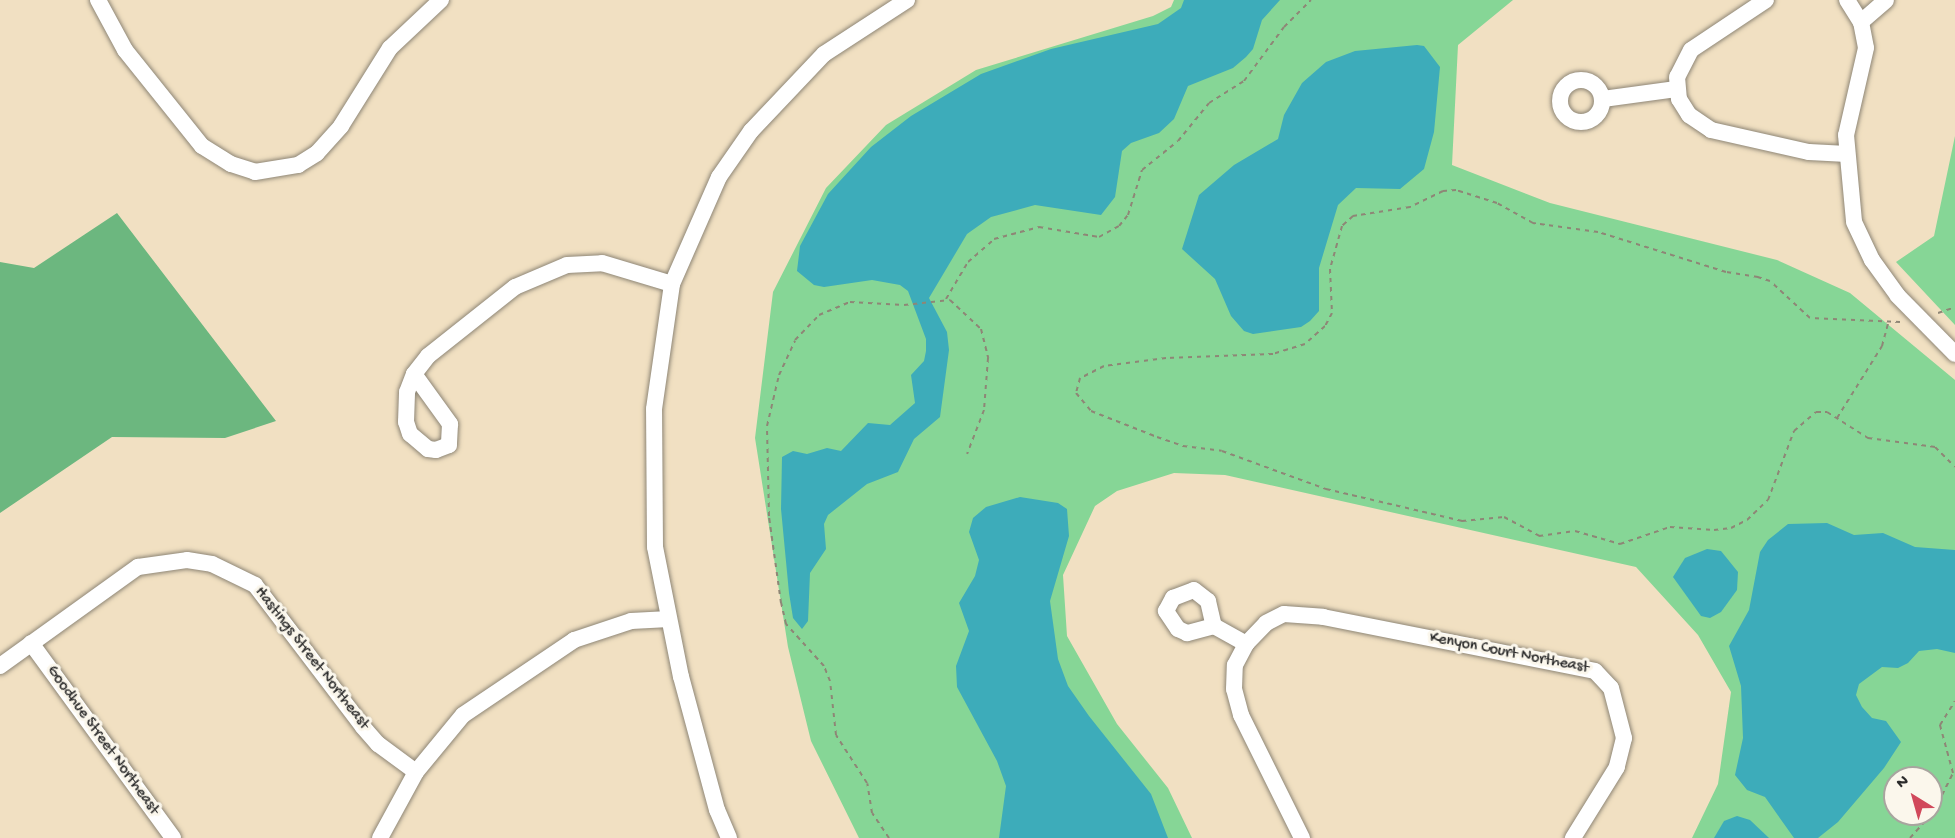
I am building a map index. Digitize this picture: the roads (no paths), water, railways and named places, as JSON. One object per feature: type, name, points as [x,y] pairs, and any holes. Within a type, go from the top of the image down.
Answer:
[{"type":"street","points":[[98,0],[124,50],[202,146],[231,164],[255,172],[298,165],[317,153],[341,126],[390,48],[441,0]]},
{"type":"street","points":[[729,838],[717,810],[669,619],[655,547],[654,409],[672,284],[719,177],[751,131],[825,54],[907,0]]},
{"type":"street","points":[[1766,0],[1691,50],[1682,61],[1676,89],[1689,115],[1711,130],[1809,152],[1847,154]]},
{"type":"street","points":[[1846,0],[1861,22],[1866,48],[1849,118],[1847,154],[1849,202],[1860,240],[1893,289],[1955,354]]},
{"type":"street","points":[[1861,22],[1887,0]]},
{"type":"street","points":[[1603,99],[1676,89]]},
{"type":"street","points":[[414,374],[428,356],[516,287],[567,265],[602,263],[672,284]]},
{"type":"street","name":"Hastings Street Northeast","points":[[0,666],[118,578],[138,567],[162,562],[212,564],[255,585],[363,727],[378,744],[416,772]]},
{"type":"street","name":"Kenyon Court Northeast","points":[[1302,838],[1241,715],[1234,688],[1235,665],[1246,644],[1266,623],[1284,614],[1323,617],[1595,671],[1611,688],[1624,738],[1617,767],[1572,838]]},
{"type":"street","points":[[380,838],[416,772],[463,715],[574,640],[631,621],[669,619]]},
{"type":"street","points":[[1214,626],[1246,644]]},
{"type":"street","name":"Goodhue Street Northeast","points":[[31,643],[173,838]]},
{"type":"water","points":[[1184,0],[1280,0],[1262,20],[1253,49],[1246,57],[1233,68],[1188,86],[1174,119],[1159,133],[1131,143],[1122,151],[1115,197],[1101,215],[1035,205],[991,217],[967,234],[929,298],[947,332],[949,350],[940,417],[914,439],[898,472],[867,484],[828,515],[824,524],[826,549],[810,573],[808,621],[802,629],[793,618],[789,593],[781,509],[782,457],[793,451],[807,454],[827,448],[841,451],[868,423],[890,425],[915,403],[911,375],[924,361],[926,351],[926,339],[908,291],[900,285],[872,280],[824,287],[814,285],[797,271],[800,246],[828,194],[871,147],[911,116],[981,74],[1051,49],[1158,24],[1181,8]]},
{"type":"water","points":[[1424,46],[1440,67],[1434,132],[1424,169],[1400,189],[1356,188],[1338,205],[1319,268],[1319,311],[1310,321],[1301,327],[1253,334],[1244,331],[1231,316],[1215,279],[1182,249],[1199,195],[1234,165],[1278,139],[1284,115],[1302,83],[1326,62],[1355,51]]},
{"type":"water","points":[[1020,497],[1058,503],[1067,509],[1069,536],[1050,601],[1058,659],[1068,686],[1151,794],[1168,838],[999,838],[1006,786],[997,761],[957,687],[956,666],[969,631],[959,603],[975,576],[979,560],[969,532],[973,518],[986,507]]},
{"type":"water","points":[[1827,523],[1854,535],[1883,533],[1915,547],[1955,550],[1955,653],[1937,649],[1919,651],[1908,663],[1898,668],[1882,667],[1859,684],[1856,695],[1862,707],[1872,718],[1886,721],[1901,742],[1883,769],[1838,822],[1818,838],[1794,838],[1765,797],[1747,790],[1735,775],[1743,738],[1741,686],[1729,646],[1749,610],[1760,552],[1768,540],[1788,524]]},
{"type":"water","points":[[1707,549],[1721,551],[1738,572],[1737,590],[1721,612],[1710,618],[1701,616],[1673,577],[1685,558]]},
{"type":"water","points":[[1737,816],[1750,820],[1769,838],[1714,838],[1724,821]]}]
